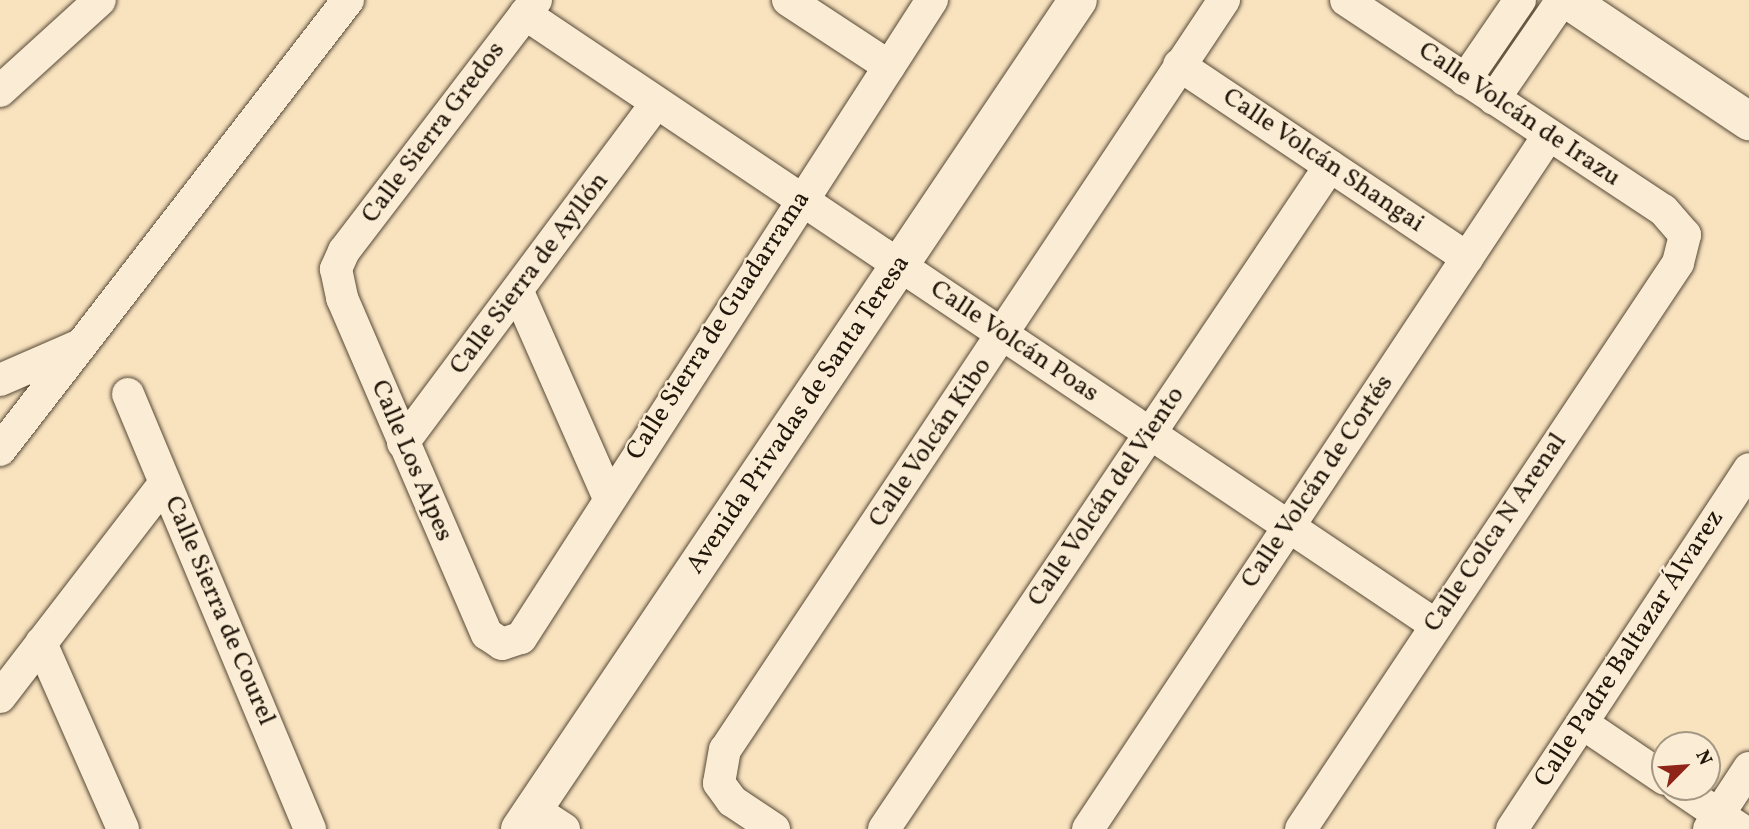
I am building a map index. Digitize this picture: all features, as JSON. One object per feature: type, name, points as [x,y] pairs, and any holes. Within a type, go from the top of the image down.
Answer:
[{"type":"street","points":[[3,82],[100,0]]},
{"type":"street","points":[[0,450],[348,0]]},
{"type":"street","points":[[788,0],[889,66]]},
{"type":"street","name":"Calle Sierra de Guadarrama","points":[[502,644],[520,638],[608,496],[932,0]]},
{"type":"street","name":"Avenida Privadas de Santa Teresa","points":[[539,822],[899,265],[1078,0]]},
{"type":"street","name":"Calle Volcán Kibo","points":[[774,829],[732,801],[719,783],[724,750],[1224,0]]},
{"type":"street","name":"Calle Volcán de Irazu","points":[[1346,0],[1663,210],[1685,235]]},
{"type":"street","points":[[1465,80],[1520,0]]},
{"type":"street","points":[[1494,99],[1562,0]]},
{"type":"street","points":[[1568,0],[1749,121]]},
{"type":"street","name":"Calle Volcán Poas","points":[[530,7],[656,103],[1434,624]]},
{"type":"street","name":"Calle Sierra Gredos","points":[[336,269],[344,251],[530,7]]},
{"type":"street","name":"Calle Volcán Shangai","points":[[1179,65],[1467,258]]},
{"type":"street","name":"Calle Sierra de Ayllón","points":[[403,443],[518,292],[656,103]]},
{"type":"street","name":"Calle Volcán de Cortés","points":[[1088,829],[1548,135]]},
{"type":"street","name":"Calle Volcán del Viento","points":[[884,829],[1330,166]]},
{"type":"street","name":"Calle Colca N Arenal","points":[[1301,829],[1434,624],[1678,263],[1685,235]]},
{"type":"street","name":"Calle Los Alpes","points":[[336,269],[342,299],[487,634],[502,644]]},
{"type":"street","points":[[518,292],[608,496]]},
{"type":"street","points":[[0,380],[81,345]]},
{"type":"street","name":"Calle Sierra de Courel","points":[[128,394],[310,829]]},
{"type":"street","name":"Calle Padre Baltazar Álvarez","points":[[1512,829],[1749,469]]},
{"type":"street","points":[[0,697],[165,483]]},
{"type":"street","points":[[41,643],[123,829]]},
{"type":"street","points":[[1582,723],[1651,770]]},
{"type":"street","points":[[1695,801],[1722,824],[1749,768]]}]
